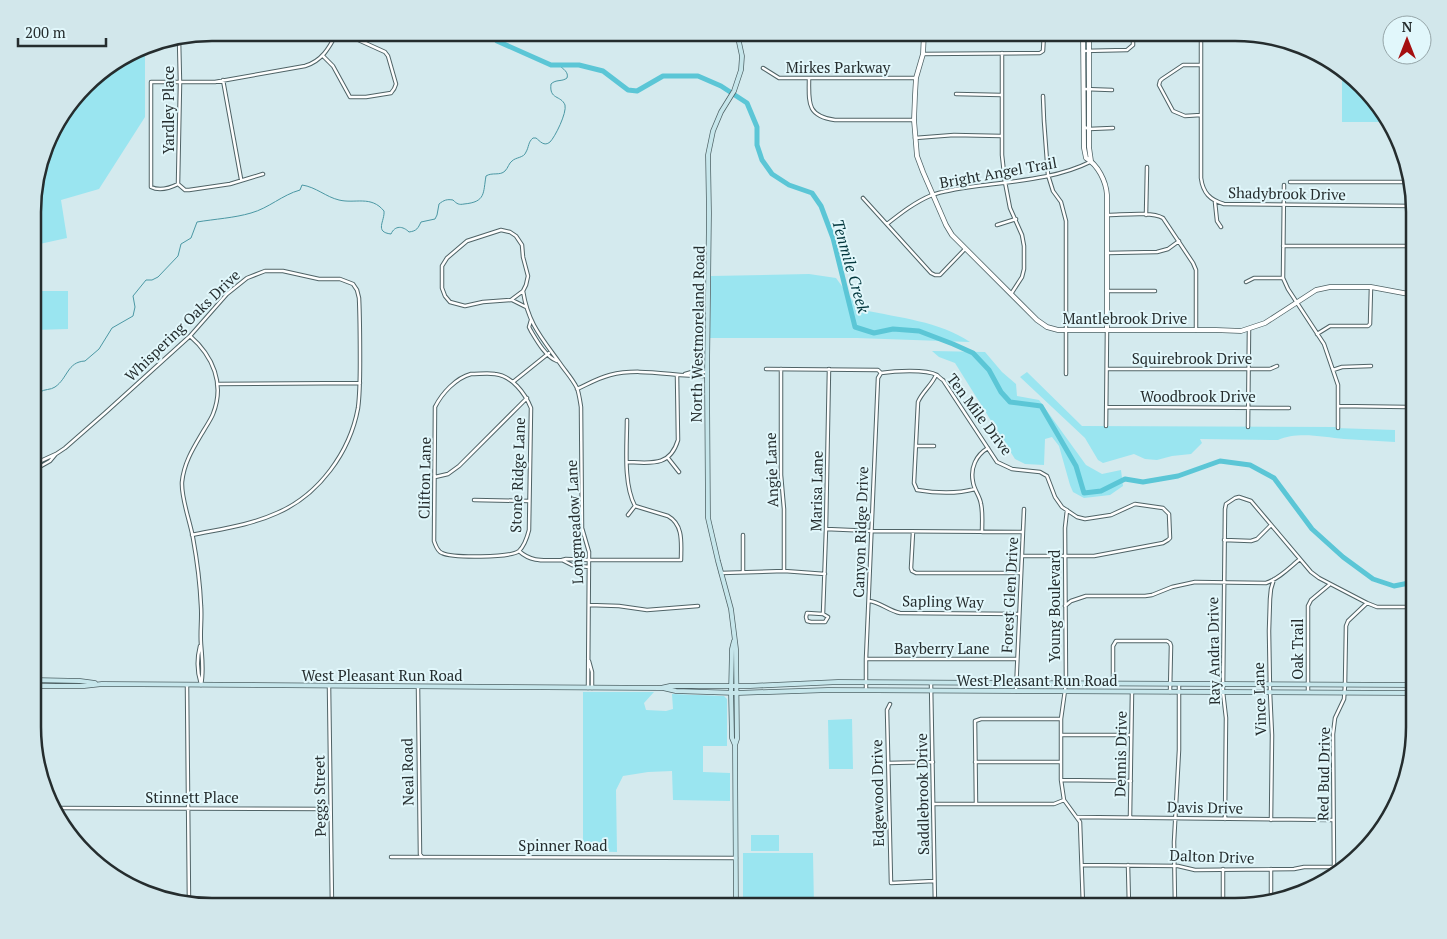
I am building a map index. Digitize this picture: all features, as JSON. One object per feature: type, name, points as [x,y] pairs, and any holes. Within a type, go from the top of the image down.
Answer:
[{"type":"main road","name":"North Westmoreland Road","points":[[736,897],[736,649],[731,609],[708,518],[707,374],[708,155],[717,120],[739,79],[742,56],[739,41]]},
{"type":"main road","name":"North Westmoreland Road","points":[[734,641],[732,648],[732,738],[735,746]]},
{"type":"main road","name":"West Pleasant Run Road","points":[[41,680],[187,686],[661,688],[676,691],[737,693],[828,690],[1405,693]]},
{"type":"main road","name":"West Pleasant Run Road","points":[[661,688],[670,686],[866,682],[1405,686]]},
{"type":"main road","name":"West Pleasant Run Road","points":[[41,686],[102,684]]},
{"type":"main road","points":[[786,684],[786,691]]},
{"type":"street","name":"Mantlebrook Drive","points":[[924,41],[923,54],[916,78],[914,120],[917,156],[922,172],[952,235],[1037,320],[1047,327],[1058,330],[1240,331],[1265,324],[1316,290],[1330,287],[1371,287],[1405,293]]},
{"type":"street","points":[[923,54],[1040,53],[1043,51],[1044,41]]},
{"type":"street","points":[[1083,41],[1091,161]]},
{"type":"street","points":[[1089,41],[1084,148],[1086,158],[1091,161],[1103,178],[1107,188],[1106,426]]},
{"type":"street","points":[[1083,51],[1127,50],[1133,45],[1133,41]]},
{"type":"street","name":"Shadybrook Drive","points":[[1201,41],[1201,178],[1204,192],[1215,202],[1224,204],[1405,206]]},
{"type":"street","points":[[263,174],[230,184],[189,190],[185,190],[178,183],[166,188],[152,188],[150,185],[151,82],[215,82],[305,66],[323,56],[332,42]]},
{"type":"street","points":[[323,56],[333,66],[346,93],[350,97],[366,97],[391,93],[396,88],[396,84],[388,56],[381,49],[365,42]]},
{"type":"street","name":"Yardley Place","points":[[178,183],[179,45]]},
{"type":"street","points":[[1002,53],[1002,155],[1005,182],[1010,208],[1022,235],[1024,246],[1022,277],[1011,294]]},
{"type":"street","points":[[1201,65],[1183,64],[1162,79],[1159,85],[1173,111],[1185,116],[1201,115]]},
{"type":"street","name":"Mirkes Parkway","points":[[763,68],[779,78],[916,78]]},
{"type":"street","points":[[809,78],[810,104],[818,116],[835,120],[914,120]]},
{"type":"street","points":[[222,80],[241,180]]},
{"type":"street","points":[[1086,89],[1112,90]]},
{"type":"street","points":[[956,94],[1001,95]]},
{"type":"street","points":[[1043,96],[1048,175],[1053,192],[1061,202],[1066,221],[1066,374]]},
{"type":"street","points":[[1084,127],[1089,129],[1114,128]]},
{"type":"street","points":[[916,138],[976,135],[1002,136]]},
{"type":"street","name":"Bright Angel Trail","points":[[887,224],[910,206],[932,195],[1048,175],[1076,168],[1091,161]]},
{"type":"street","points":[[1146,167],[1146,215]]},
{"type":"street","points":[[1290,182],[1402,182]]},
{"type":"street","points":[[1284,185],[1283,278],[1324,344],[1338,385],[1338,428]]},
{"type":"street","points":[[863,198],[931,273],[940,275],[965,249]]},
{"type":"street","points":[[1215,202],[1217,220],[1221,226]]},
{"type":"street","points":[[1108,215],[1146,215],[1161,216],[1163,218],[1196,270],[1196,330]]},
{"type":"street","points":[[997,224],[1016,219]]},
{"type":"street","points":[[511,300],[523,291],[528,276],[522,244],[510,232],[501,230],[467,241],[447,258],[442,266],[442,288],[450,302],[464,306],[483,302],[511,300],[526,308]]},
{"type":"street","points":[[1108,253],[1156,252],[1168,248],[1179,241]]},
{"type":"street","points":[[1283,246],[1405,246]]},
{"type":"street","name":"Whispering Oaks Drive","points":[[41,466],[50,461],[105,413],[190,336],[227,294],[253,274],[266,271],[283,271],[319,279],[340,278],[354,284],[359,298],[360,383],[358,408],[350,436],[342,452],[316,487],[297,502],[278,513],[248,523],[192,535]]},
{"type":"street","points":[[1246,282],[1254,278],[1283,278]]},
{"type":"street","points":[[1317,334],[1330,326],[1368,326],[1370,324],[1371,287]]},
{"type":"street","name":"Longmeadow Lane","points":[[523,291],[526,308],[531,320],[539,335],[577,388],[581,407],[582,528],[589,552],[588,657],[592,672],[590,688]]},
{"type":"street","points":[[1107,291],[1155,292]]},
{"type":"street","name":"Longmeadow Lane","points":[[531,320],[529,327],[531,332],[553,360],[558,362]]},
{"type":"street","points":[[1248,428],[1249,329]]},
{"type":"street","points":[[190,336],[208,356],[215,370],[217,384],[217,400],[213,415],[187,458],[182,482],[200,578],[201,644],[198,652],[198,675],[201,686]]},
{"type":"street","points":[[436,476],[448,474],[459,466],[527,398],[513,382],[551,351]]},
{"type":"street","name":"Squirebrook Drive","points":[[1107,369],[1270,369],[1276,366]]},
{"type":"street","points":[[1333,370],[1342,367],[1371,366]]},
{"type":"street","name":"Ten Mile Drive","points":[[766,369],[878,370],[880,374],[925,372],[936,375],[943,380],[997,462],[1007,467],[1040,472],[1047,476],[1056,497],[1062,507],[1067,510]]},
{"type":"street","name":"Angie Lane","points":[[781,369],[781,475],[784,509],[784,571]]},
{"type":"street","name":"Marisa Lane","points":[[823,614],[829,369]]},
{"type":"street","points":[[577,388],[608,375],[620,373],[653,373],[691,377],[707,374]]},
{"type":"street","name":"Clifton Lane","points":[[513,382],[496,374],[471,374],[463,376],[440,397],[436,407],[434,541],[437,549],[443,554],[456,556],[499,556],[514,554],[519,551]]},
{"type":"street","name":"Canyon Ridge Drive","points":[[866,690],[868,601],[880,374]]},
{"type":"street","points":[[627,462],[652,463],[662,461],[676,450],[678,440],[677,375]]},
{"type":"street","points":[[936,375],[918,402],[914,484],[917,490],[933,492],[975,489]]},
{"type":"street","points":[[217,384],[360,383]]},
{"type":"street","name":"Stone Ridge Lane","points":[[519,551],[527,541],[528,536],[530,408],[527,398]]},
{"type":"street","points":[[1338,406],[1405,407]]},
{"type":"street","name":"Woodbrook Drive","points":[[1107,407],[1289,408]]},
{"type":"street","points":[[519,551],[532,560],[681,560],[679,526],[668,516],[635,506],[631,498],[628,486],[627,420]]},
{"type":"street","points":[[916,446],[934,446]]},
{"type":"street","points":[[982,532],[981,505],[972,481],[972,470],[974,462],[980,453],[988,448]]},
{"type":"street","name":"Whispering Oaks Drive","points":[[41,461],[56,454]]},
{"type":"street","points":[[668,458],[679,472]]},
{"type":"street","name":"Ray Andra Drive","points":[[1224,819],[1226,718],[1224,692],[1224,540],[1226,504],[1239,497],[1251,501],[1272,525]]},
{"type":"street","points":[[474,500],[529,500]]},
{"type":"street","points":[[1022,556],[1094,556],[1163,543],[1170,538],[1169,514],[1163,508],[1135,504],[1111,515],[1085,519],[1077,517],[1067,510]]},
{"type":"street","points":[[628,515],[635,506]]},
{"type":"street","name":"Forest Glen Drive","points":[[1016,691],[1024,509]]},
{"type":"street","name":"Young Boulevard","points":[[1067,510],[1065,528],[1066,683],[1061,719],[1061,780],[1064,800],[1077,817],[1080,826],[1082,897]]},
{"type":"street","points":[[1224,540],[1252,541],[1257,539],[1272,525],[1311,572],[1330,584],[1367,603],[1382,608],[1405,607]]},
{"type":"street","points":[[826,529],[1023,532]]},
{"type":"street","points":[[913,531],[911,568],[916,573],[1021,573]]},
{"type":"street","points":[[742,535],[743,572]]},
{"type":"street","points":[[1065,606],[1071,601],[1086,596],[1145,596],[1189,583],[1266,583],[1289,569],[1300,558]]},
{"type":"street","points":[[572,559],[572,565]]},
{"type":"street","points":[[562,560],[572,565],[589,567]]},
{"type":"street","points":[[721,573],[784,571],[825,574]]},
{"type":"street","name":"Vince Lane","points":[[1271,820],[1270,599],[1274,579]]},
{"type":"street","name":"Oak Trail","points":[[1308,692],[1308,606],[1310,600],[1330,584]]},
{"type":"street","name":"Sapling Way","points":[[868,601],[876,602],[900,613],[1019,614]]},
{"type":"street","name":"Red Bud Drive","points":[[1334,866],[1333,734],[1335,718],[1344,699],[1346,626],[1348,620],[1367,603]]},
{"type":"street","points":[[589,605],[619,606],[646,610],[698,606]]},
{"type":"street","points":[[807,613],[823,614],[828,617],[825,622],[807,621],[807,613]]},
{"type":"street","points":[[1113,683],[1113,646],[1116,641],[1167,641],[1170,643],[1170,692]]},
{"type":"street","name":"Bayberry Lane","points":[[866,659],[1017,659]]},
{"type":"street","name":"Saddlebrook Drive","points":[[931,682],[935,897]]},
{"type":"street","points":[[1175,897],[1179,684]]},
{"type":"street","points":[[187,686],[189,896]]},
{"type":"street","name":"Peggs Street","points":[[329,686],[332,898]]},
{"type":"street","name":"Neal Road","points":[[418,686],[419,823],[420,854],[422,857]]},
{"type":"street","name":"Dennis Drive","points":[[1130,817],[1132,692]]},
{"type":"street","name":"Edgewood Drive","points":[[890,704],[887,710],[890,883],[934,880]]},
{"type":"street","points":[[976,804],[974,723],[978,719],[1061,719]]},
{"type":"street","points":[[1061,735],[1131,735]]},
{"type":"street","points":[[888,763],[932,762]]},
{"type":"street","points":[[975,762],[1061,762]]},
{"type":"street","points":[[1061,780],[1131,781]]},
{"type":"street","points":[[933,804],[1054,804],[1064,800]]},
{"type":"street","name":"Stinnett Place","points":[[62,808],[330,809]]},
{"type":"street","name":"Davis Drive","points":[[1077,817],[1333,820]]},
{"type":"street","name":"Spinner Road","points":[[391,857],[736,858]]},
{"type":"street","name":"Dalton Drive","points":[[1082,865],[1175,866],[1195,870],[1332,867]]},
{"type":"street","points":[[1128,866],[1129,897]]},
{"type":"street","points":[[1223,869],[1223,897]]},
{"type":"street","points":[[1271,869],[1271,893]]},
{"type":"shaded area","points":[[145,55],[145,117],[99,189],[61,200],[67,238],[41,244],[43,190],[47,168],[54,147],[70,117],[84,100],[117,70]]},
{"type":"shaded area","points":[[1342,79],[1356,91],[1380,122],[1342,122]]},
{"type":"shaded area","points":[[809,274],[836,278],[855,304],[864,310],[932,325],[945,329],[970,342],[857,338],[710,338],[711,276]]},
{"type":"shaded area","points":[[41,291],[68,291],[68,329],[41,330]]},
{"type":"shaded area","points":[[932,351],[985,352],[1002,372],[1016,384],[1017,396],[1039,400],[1086,465],[1102,474],[1121,470],[1123,486],[1110,495],[1084,498],[1073,492],[1059,446],[1052,437],[1045,439],[1044,465],[1025,464],[1015,459],[955,363],[939,357]]},
{"type":"shaded area","points":[[1027,372],[1082,426],[1335,427],[1395,430],[1395,442],[1302,435],[1285,437],[1278,440],[1200,439],[1202,443],[1191,454],[1157,460],[1145,459],[1134,454],[1103,463],[1098,460],[1085,438],[1020,377]]},
{"type":"shaded area","points":[[583,692],[654,692],[644,703],[646,710],[666,711],[673,709],[672,694],[724,696],[727,699],[727,746],[703,746],[703,772],[730,773],[730,801],[673,800],[672,771],[623,776],[616,790],[617,852],[583,851]]},
{"type":"shaded area","points":[[852,719],[853,769],[829,769],[828,720]]},
{"type":"shaded area","points":[[751,835],[779,835],[779,851],[751,851]]},
{"type":"shaded area","points":[[743,853],[813,853],[814,897],[743,897]]},
{"type":"waterway","name":"Tenmile Creek","points":[[499,42],[551,65],[579,65],[603,71],[628,90],[637,91],[663,76],[698,76],[721,86],[747,103],[757,127],[757,145],[762,160],[772,174],[789,185],[812,193],[821,206],[833,238],[855,327],[874,333],[893,329],[919,331],[973,353],[989,370],[1001,392],[1010,402],[1041,406],[1076,466],[1084,493],[1101,491],[1125,479],[1143,482],[1178,476],[1220,461],[1250,465],[1274,478],[1312,529],[1343,557],[1373,579],[1394,586],[1405,584]]},
{"type":"waterway","points":[[41,392],[55,387],[71,367],[85,361],[99,349],[112,328],[133,316],[135,307],[133,296],[146,280],[158,277],[178,256],[181,244],[191,238],[197,222],[258,211],[300,190],[302,185],[339,200],[374,203],[384,211],[383,231],[391,234],[399,227],[409,232],[414,231],[421,222],[435,219],[439,204],[444,201],[453,200],[461,204],[471,203],[480,199],[484,192],[486,176],[505,171],[511,162],[525,154],[533,138],[546,144],[555,135],[562,119],[565,105],[553,95],[551,84],[567,78],[567,74],[559,65]]}]
